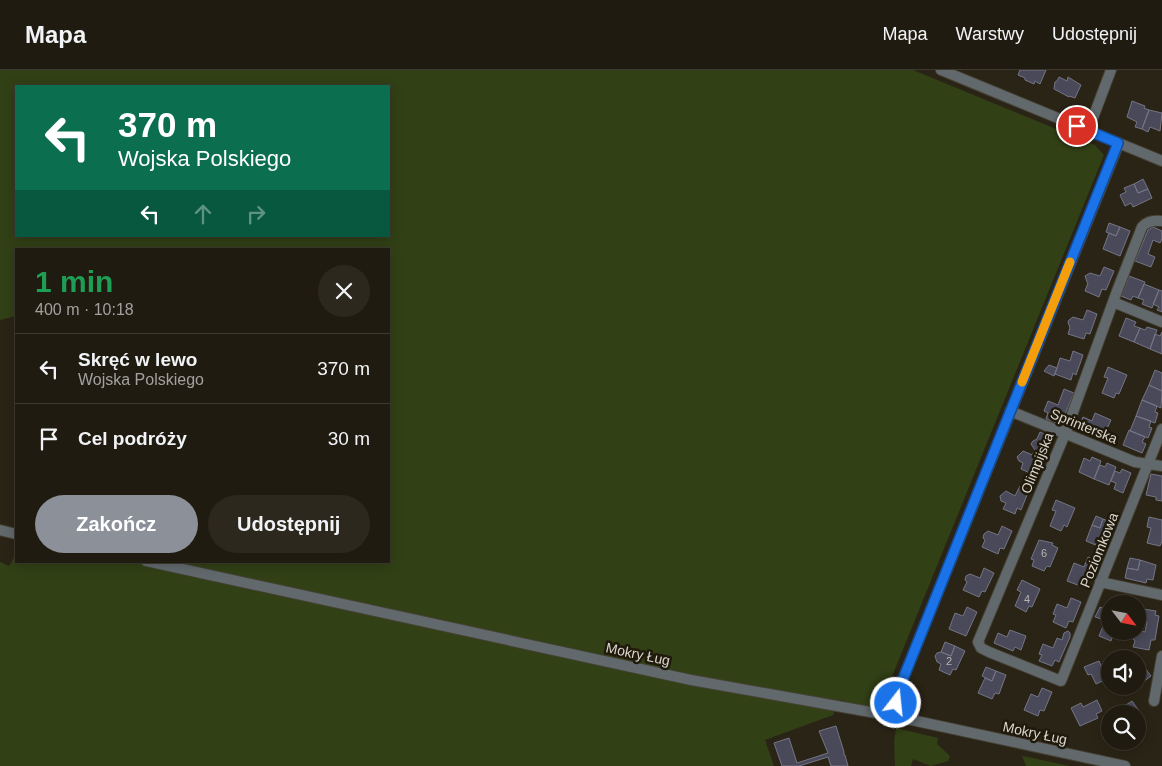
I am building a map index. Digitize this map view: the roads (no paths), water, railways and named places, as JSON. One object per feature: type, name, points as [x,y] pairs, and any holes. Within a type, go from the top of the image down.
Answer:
[{"type":"street","points":[[941,70],[1162,161]]},
{"type":"street","points":[[1088,131],[1111,70]]},
{"type":"street","points":[[893,716],[899,689],[1118,143]]},
{"type":"street","name":"Olimpijska","points":[[1061,681],[989,652],[981,648],[978,642],[1064,434],[1112,302],[1142,227],[1145,223],[1156,220],[1162,221]]},
{"type":"street","points":[[1112,302],[1162,322]]},
{"type":"street","name":"Sprinterska","points":[[1010,411],[1135,462],[1162,466]]},
{"type":"street","name":"Poziomkowa","points":[[1061,681],[1162,430]]},
{"type":"street","points":[[0,530],[15,534]]},
{"type":"street","name":"Mokry Ług","points":[[155,563],[692,680],[893,716],[1125,766]]},
{"type":"street","points":[[1100,582],[1162,595]]},
{"type":"street","points":[[1154,701],[1162,656]]}]
